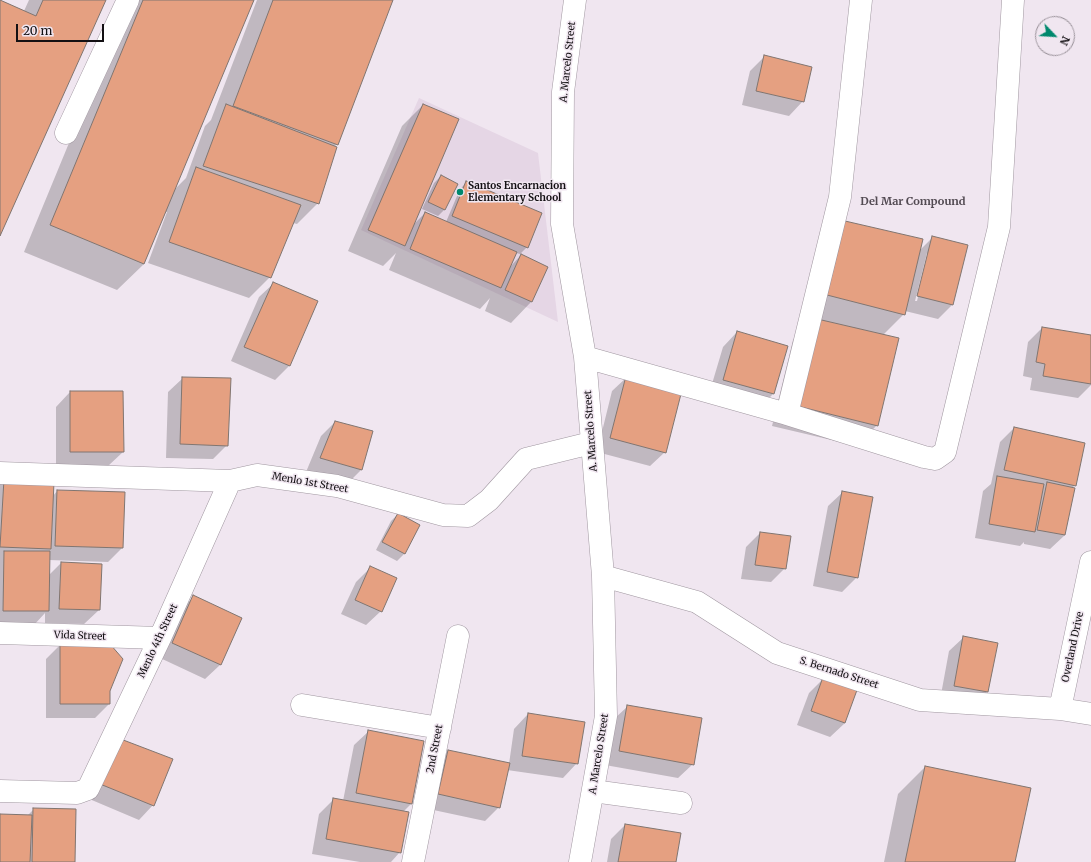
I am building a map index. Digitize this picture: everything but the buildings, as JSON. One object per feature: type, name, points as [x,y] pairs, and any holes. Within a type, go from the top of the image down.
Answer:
[{"type":"street","points":[[66,132],[128,0]]},
{"type":"street","name":"A. Marcelo Street","points":[[575,0],[563,92],[562,224],[585,357],[603,576],[606,716],[580,862]]},
{"type":"street","points":[[787,414],[840,197],[861,0]]},
{"type":"street","points":[[585,357],[787,414],[924,457],[935,459],[945,452],[999,227],[1012,0]]},
{"type":"street","name":"Menlo 1st Street","points":[[0,474],[230,481],[257,475],[337,486],[443,515],[468,516],[489,500],[526,459],[591,443]]},
{"type":"street","name":"Menlo 4th Street","points":[[0,791],[77,793],[88,789],[160,638],[230,481]]},
{"type":"street","name":"Overland Drive","points":[[1060,709],[1091,562]]},
{"type":"street","name":"S. Bernado Street","points":[[603,576],[698,602],[777,653],[920,700],[1060,709],[1091,714]]},
{"type":"street","name":"Vida Street","points":[[0,633],[160,638]]},
{"type":"street","name":"2nd Street","points":[[413,862],[458,636]]},
{"type":"street","points":[[302,705],[440,728]]},
{"type":"street","points":[[593,791],[681,803]]},
{"type":"shaded area","name":"Santos Encarnacion Elementary School","points":[[419,98],[538,153],[558,322],[361,230]]},
{"type":"place","name":"Santos Encarnacion Elementary School","points":[[460,192]]},
{"type":"district","name":"Del Mar Compound","points":[[913,202]]}]
